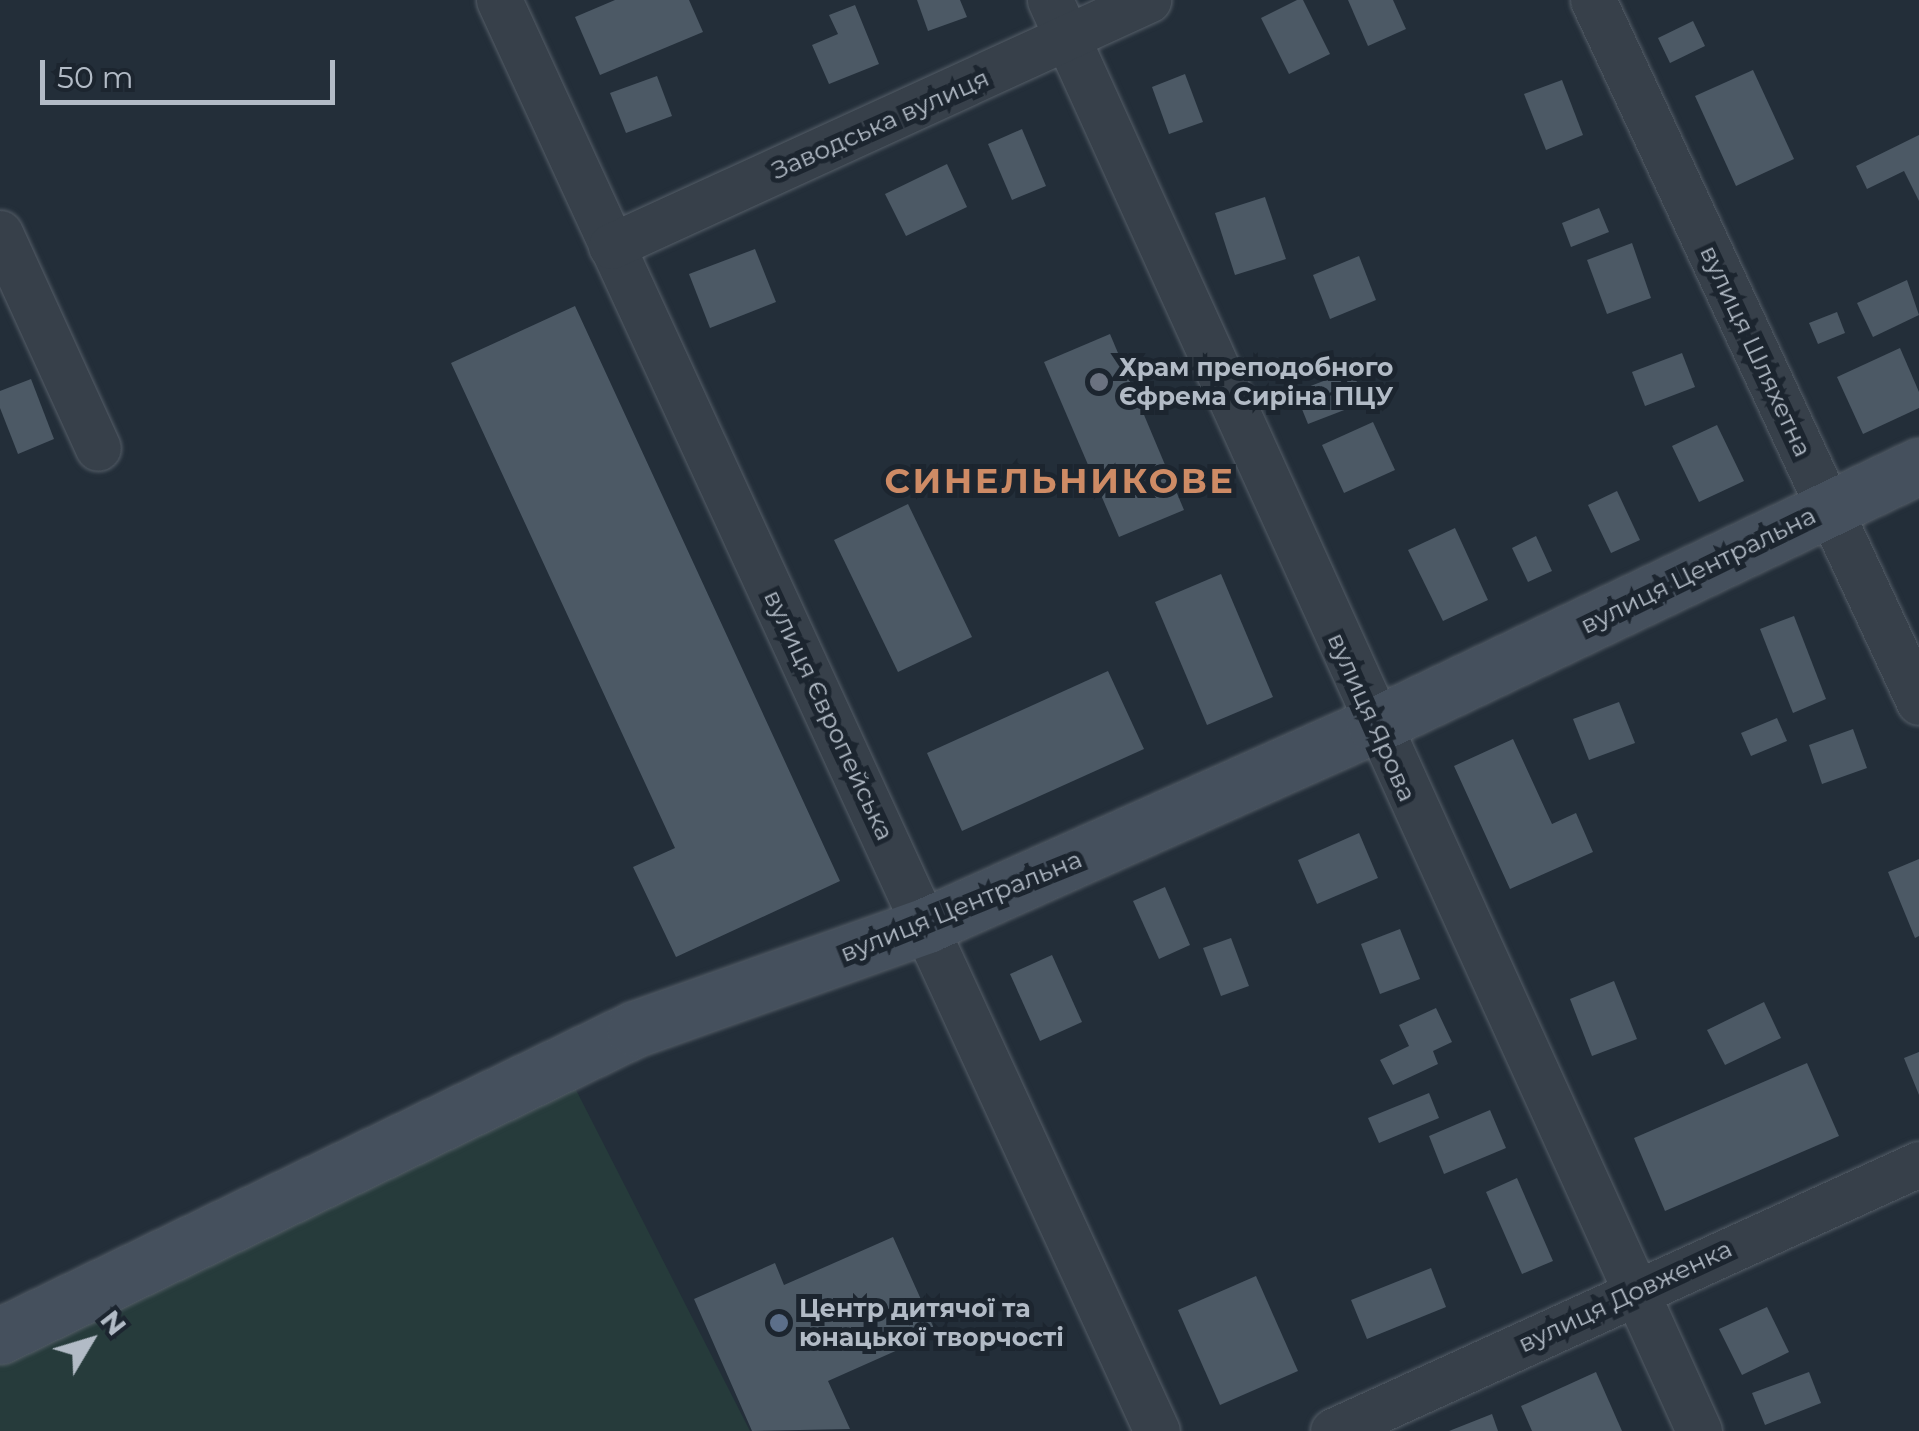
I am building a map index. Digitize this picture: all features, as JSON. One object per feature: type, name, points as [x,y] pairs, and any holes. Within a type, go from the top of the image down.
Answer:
[{"type":"main road","name":"вулиця Центральна","points":[[0,1336],[636,1029],[927,925],[1376,725],[1919,466]]},
{"type":"street","name":"вулиця Європейська","points":[[500,0],[1157,1431]]},
{"type":"street","name":"Заводська вулиця","points":[[611,246],[1058,20],[1148,0]]},
{"type":"street","name":"вулиця Шляхетна","points":[[1593,0],[1919,702]]},
{"type":"street","name":"вулиця Ярова","points":[[1058,20],[1699,1431]]},
{"type":"street","points":[[0,232],[98,448]]},
{"type":"street","name":"вулиця Довженка","points":[[1333,1431],[1919,1164]]},
{"type":"green space","points":[[573,1084],[750,1431],[0,1431],[0,1354]]},
{"type":"building","points":[[615,0],[689,0],[703,32],[600,75],[575,17]]},
{"type":"building","points":[[917,0],[960,0],[967,17],[928,31]]},
{"type":"building","points":[[1303,0],[1330,54],[1289,74],[1261,18]]},
{"type":"building","points":[[1348,0],[1393,0],[1406,29],[1368,46]]},
{"type":"building","points":[[855,5],[879,64],[829,84],[812,45],[838,34],[829,15]]},
{"type":"building","points":[[1693,21],[1705,46],[1670,63],[1658,38]]},
{"type":"building","points":[[1753,70],[1794,159],[1736,186],[1695,96]]},
{"type":"building","points":[[1185,74],[1203,122],[1169,134],[1152,87]]},
{"type":"building","points":[[657,76],[672,116],[626,133],[610,93]]},
{"type":"building","points":[[1562,80],[1583,135],[1546,150],[1524,94]]},
{"type":"building","points":[[1022,129],[1046,186],[1012,200],[988,144]]},
{"type":"building","points":[[1919,135],[1919,201],[1904,171],[1867,189],[1856,166]]},
{"type":"building","points":[[947,164],[967,207],[906,236],[885,194]]},
{"type":"building","points":[[1265,197],[1286,259],[1235,275],[1215,213]]},
{"type":"building","points":[[1599,208],[1609,232],[1571,247],[1562,223]]},
{"type":"building","points":[[1632,243],[1651,298],[1607,314],[1587,260]]},
{"type":"building","points":[[755,249],[776,302],[710,328],[689,274]]},
{"type":"building","points":[[1359,256],[1376,300],[1330,319],[1313,275]]},
{"type":"building","points":[[1907,280],[1919,315],[1873,337],[1857,303]]},
{"type":"building","points":[[575,306],[840,881],[676,957],[633,867],[675,848],[451,363]]},
{"type":"building","points":[[1837,312],[1845,333],[1818,344],[1809,323]]},
{"type":"building","points":[[1110,334],[1184,510],[1119,537],[1044,362]]},
{"type":"building","points":[[1900,348],[1919,392],[1919,408],[1863,434],[1837,377]]},
{"type":"building","points":[[1682,353],[1695,387],[1645,406],[1632,372]]},
{"type":"building","points":[[1352,370],[1365,402],[1308,424],[1295,392]]},
{"type":"building","points":[[31,379],[54,439],[18,454],[0,408],[0,391]]},
{"type":"building","points":[[1373,422],[1395,470],[1344,493],[1322,445]]},
{"type":"building","points":[[1717,425],[1744,481],[1699,502],[1672,446]]},
{"type":"building","points":[[1617,491],[1640,540],[1611,553],[1588,505]]},
{"type":"building","points":[[908,504],[972,637],[898,672],[834,540]]},
{"type":"building","points":[[1455,528],[1488,600],[1443,621],[1408,550]]},
{"type":"building","points":[[1536,536],[1552,571],[1528,582],[1512,548]]},
{"type":"building","points":[[1221,574],[1273,697],[1207,725],[1155,602]]},
{"type":"building","points":[[1794,616],[1826,699],[1793,713],[1760,629]]},
{"type":"building","points":[[1108,671],[1144,749],[962,831],[927,753]]},
{"type":"building","points":[[1619,702],[1635,743],[1589,760],[1573,719]]},
{"type":"building","points":[[1777,718],[1787,741],[1751,756],[1741,733]]},
{"type":"building","points":[[1853,729],[1867,768],[1822,784],[1809,745]]},
{"type":"building","points":[[1513,739],[1552,824],[1576,813],[1593,852],[1510,889],[1454,766]]},
{"type":"building","points":[[1359,833],[1378,878],[1317,904],[1298,860]]},
{"type":"building","points":[[1919,859],[1919,936],[1915,938],[1888,872]]},
{"type":"building","points":[[1165,887],[1190,945],[1159,959],[1133,901]]},
{"type":"building","points":[[1400,929],[1420,979],[1380,994],[1361,944]]},
{"type":"building","points":[[1231,938],[1249,986],[1221,996],[1203,948]]},
{"type":"building","points":[[1052,955],[1082,1022],[1040,1041],[1010,974]]},
{"type":"building","points":[[1614,981],[1637,1039],[1592,1056],[1570,999]]},
{"type":"building","points":[[1764,1002],[1781,1038],[1725,1065],[1707,1030]]},
{"type":"building","points":[[1436,1008],[1452,1042],[1433,1051],[1438,1064],[1393,1085],[1380,1060],[1409,1046],[1399,1025]]},
{"type":"building","points":[[1919,1052],[1919,1095],[1904,1058]]},
{"type":"building","points":[[1807,1063],[1839,1136],[1665,1211],[1634,1138]]},
{"type":"building","points":[[1429,1093],[1439,1118],[1379,1143],[1368,1118]]},
{"type":"building","points":[[1490,1110],[1506,1148],[1444,1174],[1429,1136]]},
{"type":"building","points":[[1517,1178],[1553,1261],[1522,1274],[1486,1192]]},
{"type":"building","points":[[893,1237],[936,1333],[828,1381],[850,1429],[752,1431],[694,1299],[775,1263],[784,1285]]},
{"type":"building","points":[[1431,1268],[1446,1307],[1367,1339],[1351,1300]]},
{"type":"building","points":[[1256,1276],[1298,1371],[1220,1405],[1178,1310]]},
{"type":"building","points":[[1767,1307],[1789,1352],[1742,1375],[1719,1329]]},
{"type":"building","points":[[1596,1372],[1622,1431],[1532,1431],[1521,1406]]},
{"type":"building","points":[[1809,1372],[1821,1403],[1765,1425],[1752,1393]]},
{"type":"building","points":[[1492,1414],[1498,1431],[1449,1431]]},
{"type":"place","name":"Храм преподобного Єфрема Сиріна ПЦУ","points":[[1099,382]]},
{"type":"place","name":"Центр дитячої та юнацької творчості","points":[[779,1323]]},
{"type":"district","name":"СИНЕЛЬНИКОВЕ","points":[[1060,481]]}]
